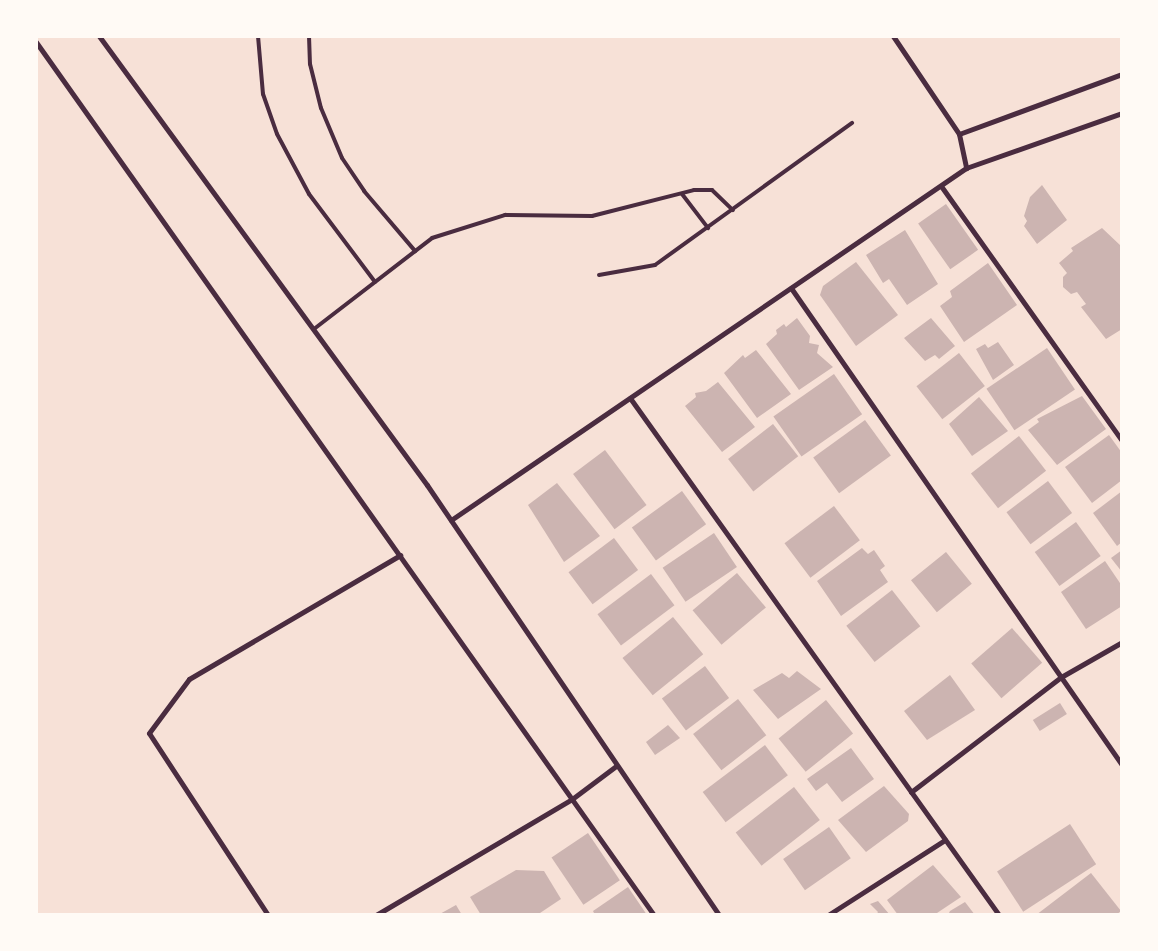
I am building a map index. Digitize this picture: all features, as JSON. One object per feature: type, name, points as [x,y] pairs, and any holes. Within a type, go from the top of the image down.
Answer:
[{"type":"street","points":[[99,36],[314,329],[451,520],[616,766],[719,915]]},
{"type":"street","points":[[893,36],[959,134],[966,168]]},
{"type":"street","points":[[36,42],[654,915]]},
{"type":"street","points":[[959,134],[1122,74]]},
{"type":"street","points":[[451,520],[966,168],[1122,113]]},
{"type":"street","points":[[941,186],[1122,440]]},
{"type":"street","points":[[792,288],[1122,765]]},
{"type":"street","points":[[630,398],[998,915]]},
{"type":"street","points":[[268,915],[149,733],[189,679],[400,555]]},
{"type":"street","points":[[911,792],[1061,677],[1122,642]]},
{"type":"street","points":[[376,915],[572,799],[616,766]]},
{"type":"street","points":[[828,915],[945,840]]},
{"type":"lane","points":[[258,36],[263,94],[277,134],[309,194],[375,282]]},
{"type":"lane","points":[[308,36],[310,64],[320,108],[342,158],[364,191],[416,251]]},
{"type":"lane","points":[[599,275],[656,265],[852,123]]},
{"type":"lane","points":[[314,329],[432,238],[505,215],[592,216],[682,194],[712,190],[733,210]]},
{"type":"lane","points":[[682,194],[708,228]]},
{"type":"building","points":[[1042,185],[1067,220],[1037,244],[1024,226],[1027,221],[1024,216],[1030,197]]},
{"type":"building","points":[[946,204],[978,250],[950,269],[918,224]]},
{"type":"building","points":[[1102,228],[1121,246],[1122,254],[1122,329],[1106,339],[1081,307],[1086,304],[1077,292],[1071,294],[1063,287],[1063,277],[1067,273],[1059,263],[1073,251],[1071,248]]},
{"type":"building","points":[[905,230],[938,284],[907,305],[889,279],[883,283],[866,255]]},
{"type":"building","points":[[856,262],[898,315],[856,346],[820,295],[823,286]]},
{"type":"building","points":[[988,263],[1017,305],[964,342],[940,306],[952,297],[950,291]]},
{"type":"building","points":[[797,318],[810,336],[809,343],[819,345],[817,353],[833,367],[799,390],[766,344],[777,334],[776,330],[784,324],[786,327]]},
{"type":"building","points":[[931,318],[955,346],[939,359],[935,355],[925,361],[904,338]]},
{"type":"building","points":[[998,342],[1014,365],[993,380],[976,349],[985,344],[988,348]]},
{"type":"building","points":[[1047,348],[1075,389],[1014,430],[986,389]]},
{"type":"building","points":[[756,350],[791,394],[757,418],[724,373],[743,355],[745,358]]},
{"type":"building","points":[[959,353],[985,386],[942,419],[916,386]]},
{"type":"building","points":[[834,374],[862,414],[801,457],[773,416]]},
{"type":"building","points":[[718,382],[755,427],[722,452],[685,406],[696,397],[695,393],[706,391]]},
{"type":"building","points":[[1082,396],[1106,429],[1057,465],[1028,430],[1039,422],[1037,419]]},
{"type":"building","points":[[979,397],[1008,431],[972,456],[949,424]]},
{"type":"building","points":[[865,420],[891,456],[839,493],[813,458]]},
{"type":"building","points":[[773,424],[798,456],[753,491],[728,459]]},
{"type":"building","points":[[1109,435],[1122,453],[1122,480],[1092,503],[1065,467]]},
{"type":"building","points":[[1019,436],[1046,471],[998,508],[971,474]]},
{"type":"building","points":[[605,450],[647,505],[615,529],[573,474]]},
{"type":"building","points":[[1048,481],[1072,513],[1031,544],[1006,512]]},
{"type":"building","points":[[557,483],[600,536],[564,562],[528,505]]},
{"type":"building","points":[[682,491],[706,524],[656,561],[632,527]]},
{"type":"building","points":[[1122,491],[1122,542],[1117,546],[1093,513]]},
{"type":"building","points":[[834,506],[860,540],[810,578],[784,543]]},
{"type":"building","points":[[1076,522],[1101,556],[1059,586],[1035,552]]},
{"type":"building","points":[[714,533],[737,567],[686,602],[663,568]]},
{"type":"building","points":[[614,538],[638,570],[593,604],[568,572]]},
{"type":"building","points":[[862,548],[868,554],[874,550],[885,566],[880,570],[888,582],[841,616],[817,581]]},
{"type":"building","points":[[1122,550],[1122,572],[1111,558]]},
{"type":"building","points":[[946,552],[972,584],[937,612],[911,580]]},
{"type":"building","points":[[1105,561],[1122,586],[1122,606],[1086,629],[1061,592]]},
{"type":"building","points":[[737,573],[766,607],[721,645],[693,610]]},
{"type":"building","points":[[651,574],[674,605],[621,645],[597,614]]},
{"type":"building","points":[[892,590],[920,626],[875,662],[846,626]]},
{"type":"building","points":[[673,617],[703,654],[653,695],[622,658]]},
{"type":"building","points":[[1012,628],[1042,663],[1001,698],[971,663]]},
{"type":"building","points":[[705,666],[729,698],[686,730],[662,698]]},
{"type":"building","points":[[797,671],[821,689],[778,719],[753,690],[782,673],[789,678]]},
{"type":"building","points":[[950,675],[975,710],[927,740],[904,711]]},
{"type":"building","points":[[738,699],[766,735],[721,770],[693,734]]},
{"type":"building","points":[[826,700],[853,733],[806,772],[779,738]]},
{"type":"building","points":[[1060,703],[1067,714],[1040,731],[1033,720]]},
{"type":"building","points":[[668,725],[680,738],[655,755],[646,742]]},
{"type":"building","points":[[765,745],[788,775],[726,822],[703,792]]},
{"type":"building","points":[[851,748],[874,779],[842,802],[827,783],[816,791],[807,779]]},
{"type":"building","points":[[884,786],[909,814],[908,821],[866,852],[838,820]]},
{"type":"building","points":[[794,787],[820,820],[762,866],[736,833]]},
{"type":"building","points":[[1070,824],[1096,864],[1023,912],[997,871]]},
{"type":"building","points":[[829,827],[851,858],[805,890],[783,859]]},
{"type":"building","points":[[588,833],[620,880],[583,905],[552,858]]},
{"type":"building","points":[[933,865],[961,897],[934,915],[898,915],[887,900]]},
{"type":"building","points":[[516,870],[544,871],[561,899],[537,915],[481,915],[470,897]]},
{"type":"building","points":[[1091,873],[1121,911],[1116,915],[1036,915]]},
{"type":"building","points":[[628,887],[647,915],[595,915],[593,911]]},
{"type":"building","points":[[878,901],[890,915],[876,915],[878,912],[870,904]]},
{"type":"building","points":[[965,902],[975,915],[948,915],[950,911]]},
{"type":"building","points":[[456,905],[462,915],[438,915]]}]
